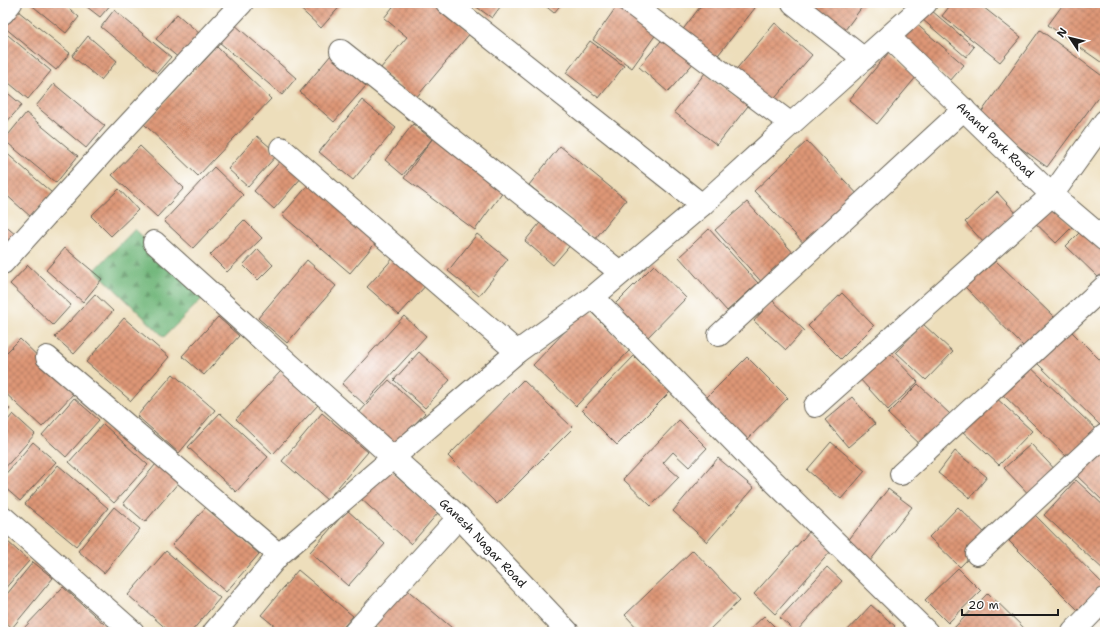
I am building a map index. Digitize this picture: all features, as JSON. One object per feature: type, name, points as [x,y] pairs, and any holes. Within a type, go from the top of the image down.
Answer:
[{"type":"street","points":[[3,14],[11,3]]},
{"type":"street","points":[[3,262],[242,3]]},
{"type":"street","points":[[446,3],[702,205]]},
{"type":"street","points":[[630,3],[791,124]]},
{"type":"street","points":[[793,3],[864,58]]},
{"type":"street","points":[[214,632],[279,555],[517,352],[593,298],[702,205],[926,3]]},
{"type":"street","name":"Anand Park Road","points":[[889,37],[1052,195],[1105,240]]},
{"type":"street","points":[[341,51],[621,273]]},
{"type":"street","points":[[719,335],[964,110]]},
{"type":"street","points":[[815,406],[1052,195],[1105,121]]},
{"type":"street","points":[[281,148],[517,352]]},
{"type":"street","name":"Ganesh Nagar Road","points":[[154,242],[459,517],[568,632]]},
{"type":"street","points":[[901,474],[1105,286]]},
{"type":"street","points":[[593,298],[752,459],[927,632]]},
{"type":"street","points":[[47,358],[279,555]]},
{"type":"street","points":[[977,554],[1105,435]]},
{"type":"street","points":[[3,517],[133,632]]},
{"type":"street","points":[[355,632],[459,517]]},
{"type":"street","points":[[1073,632],[1105,599]]},
{"type":"green space","points":[[135,229],[204,297],[164,337],[95,270]]},
{"type":"building","points":[[29,3],[63,3],[79,17],[66,33]]},
{"type":"building","points":[[82,3],[112,3],[100,17]]},
{"type":"building","points":[[294,3],[343,3],[321,28]]},
{"type":"building","points":[[396,3],[435,3],[471,32],[415,99],[380,69],[407,37],[384,18]]},
{"type":"building","points":[[471,3],[503,3],[492,18]]},
{"type":"building","points":[[542,3],[562,3],[554,13]]},
{"type":"building","points":[[619,3],[659,30],[632,68],[593,40]]},
{"type":"building","points":[[703,3],[750,3],[755,8],[715,59],[681,32]]},
{"type":"building","points":[[808,3],[865,3],[845,30]]},
{"type":"building","points":[[952,3],[978,3],[1021,37],[1000,62],[942,16]]},
{"type":"building","points":[[1064,3],[1105,3],[1105,65],[1048,25]]},
{"type":"building","points":[[114,10],[171,57],[157,73],[101,27]]},
{"type":"building","points":[[931,10],[974,47],[966,57],[922,19]]},
{"type":"building","points":[[18,11],[70,53],[56,70],[4,27]]},
{"type":"building","points":[[177,14],[200,34],[180,59],[156,39]]},
{"type":"building","points":[[914,22],[964,65],[950,81],[901,39]]},
{"type":"building","points":[[775,23],[812,55],[770,104],[733,73]]},
{"type":"building","points":[[234,24],[296,78],[282,95],[219,42]]},
{"type":"building","points":[[1040,30],[1105,78],[1105,88],[1047,167],[978,117]]},
{"type":"building","points":[[3,31],[51,71],[28,99],[3,78]]},
{"type":"building","points":[[666,35],[696,60],[668,92],[639,67]]},
{"type":"building","points":[[88,36],[117,61],[101,80],[72,56]]},
{"type":"building","points":[[590,41],[624,66],[599,98],[566,73]]},
{"type":"building","points":[[217,47],[271,99],[198,176],[144,124]]},
{"type":"building","points":[[889,52],[917,76],[877,124],[849,100]]},
{"type":"building","points":[[331,55],[366,86],[334,122],[300,92]]},
{"type":"building","points":[[705,73],[748,106],[717,145],[674,112]]},
{"type":"building","points":[[54,84],[105,126],[86,148],[36,106]]},
{"type":"building","points":[[3,89],[22,105],[3,126]]},
{"type":"building","points":[[362,100],[396,128],[353,180],[319,152]]},
{"type":"building","points":[[26,113],[78,156],[56,183],[4,140]]},
{"type":"building","points":[[413,124],[432,139],[403,175],[385,160]]},
{"type":"building","points":[[435,135],[506,187],[475,230],[404,178]]},
{"type":"building","points":[[257,136],[278,154],[248,187],[228,169]]},
{"type":"building","points":[[807,141],[863,200],[810,250],[754,191]]},
{"type":"building","points":[[140,146],[184,188],[157,217],[112,175]]},
{"type":"building","points":[[560,146],[626,200],[595,239],[529,185]]},
{"type":"building","points":[[3,150],[52,193],[31,217],[3,192]]},
{"type":"building","points":[[283,158],[303,176],[274,209],[254,191]]},
{"type":"building","points":[[214,167],[243,195],[193,248],[164,221]]},
{"type":"building","points":[[311,182],[378,240],[350,273],[282,215]]},
{"type":"building","points":[[119,189],[138,210],[111,236],[91,216]]},
{"type":"building","points":[[997,192],[1016,213],[984,243],[965,222]]},
{"type":"building","points":[[1047,201],[1073,226],[1056,243],[1030,218]]},
{"type":"building","points":[[747,202],[798,258],[766,287],[715,230]]},
{"type":"building","points":[[544,218],[573,242],[553,265],[525,241]]},
{"type":"building","points":[[244,220],[262,238],[227,272],[210,255]]},
{"type":"building","points":[[3,224],[16,235],[3,250]]},
{"type":"building","points":[[1086,226],[1105,245],[1105,273],[1100,279],[1066,246]]},
{"type":"building","points":[[709,229],[758,283],[727,311],[679,257]]},
{"type":"building","points":[[477,234],[508,259],[479,296],[448,271]]},
{"type":"building","points":[[65,248],[102,279],[83,302],[46,270]]},
{"type":"building","points":[[258,249],[273,265],[258,280],[243,265]]},
{"type":"building","points":[[396,255],[428,283],[399,315],[367,287]]},
{"type":"building","points":[[307,260],[336,286],[287,343],[258,318]]},
{"type":"building","points":[[996,261],[1054,317],[1024,347],[965,287]]},
{"type":"building","points":[[28,265],[71,305],[53,325],[10,284]]},
{"type":"building","points":[[654,265],[686,298],[645,340],[612,307]]},
{"type":"building","points":[[842,293],[874,326],[841,359],[808,326]]},
{"type":"building","points":[[95,294],[113,311],[74,354],[55,337]]},
{"type":"building","points":[[772,300],[804,330],[786,350],[754,321]]},
{"type":"building","points":[[587,308],[630,350],[576,406],[533,365]]},
{"type":"building","points":[[404,316],[426,336],[364,404],[342,384]]},
{"type":"building","points":[[218,317],[239,336],[204,375],[182,356]]},
{"type":"building","points":[[124,318],[169,357],[131,401],[86,362]]},
{"type":"building","points":[[923,324],[953,352],[926,380],[896,352]]},
{"type":"building","points":[[1069,329],[1105,365],[1105,425],[1102,427],[1036,362]]},
{"type":"building","points":[[20,339],[75,392],[42,427],[3,391],[3,356]]},
{"type":"building","points":[[888,351],[918,382],[888,410],[859,378]]},
{"type":"building","points":[[419,352],[450,380],[425,408],[394,380]]},
{"type":"building","points":[[634,356],[670,392],[617,445],[582,410]]},
{"type":"building","points":[[747,357],[788,398],[745,442],[704,400]]},
{"type":"building","points":[[1026,363],[1097,430],[1069,459],[999,391]]},
{"type":"building","points":[[281,371],[318,405],[273,454],[236,419]]},
{"type":"building","points":[[173,374],[215,410],[179,453],[137,416]]},
{"type":"building","points":[[389,380],[425,413],[393,448],[357,415]]},
{"type":"building","points":[[523,380],[573,428],[497,504],[448,456]]},
{"type":"building","points":[[918,384],[951,415],[922,446],[888,414]]},
{"type":"building","points":[[993,395],[1032,431],[999,465],[961,430]]},
{"type":"building","points":[[852,397],[875,424],[848,447],[825,420]]},
{"type":"building","points":[[74,398],[99,420],[66,457],[42,435]]},
{"type":"building","points":[[3,403],[10,409],[3,417]]},
{"type":"building","points":[[220,413],[268,457],[236,492],[188,447]]},
{"type":"building","points":[[322,413],[368,452],[327,500],[282,461]]},
{"type":"building","points":[[13,414],[35,434],[3,470],[3,426]]},
{"type":"building","points":[[679,420],[707,448],[689,467],[673,452],[663,463],[679,477],[651,506],[623,479]]},
{"type":"building","points":[[103,424],[148,465],[114,503],[69,462]]},
{"type":"building","points":[[33,442],[56,462],[20,501],[3,486],[3,477]]},
{"type":"building","points":[[831,442],[865,471],[841,499],[807,470]]},
{"type":"building","points":[[1031,444],[1061,476],[1034,500],[1004,468]]},
{"type":"building","points":[[1105,444],[1105,503],[1074,473]]},
{"type":"building","points":[[955,451],[987,477],[970,498],[938,473]]},
{"type":"building","points":[[718,458],[754,488],[707,542],[673,511]]},
{"type":"building","points":[[156,464],[179,482],[145,522],[123,503]]},
{"type":"building","points":[[58,465],[108,508],[76,546],[25,504]]},
{"type":"building","points":[[387,468],[438,513],[411,544],[360,498]]},
{"type":"building","points":[[1076,480],[1105,507],[1105,571],[1044,515]]},
{"type":"building","points":[[888,489],[912,507],[870,561],[847,542]]},
{"type":"building","points":[[114,507],[140,529],[104,573],[78,551]]},
{"type":"building","points":[[206,507],[259,554],[226,592],[172,545]]},
{"type":"building","points":[[958,507],[989,537],[960,567],[929,537]]},
{"type":"building","points":[[347,510],[385,544],[348,586],[310,552]]},
{"type":"building","points":[[1035,515],[1104,585],[1078,610],[1009,541]]},
{"type":"building","points":[[810,531],[832,550],[775,614],[754,594]]},
{"type":"building","points":[[7,541],[29,561],[3,591],[3,546]]},
{"type":"building","points":[[693,550],[740,600],[707,632],[641,632],[625,615]]},
{"type":"building","points":[[166,551],[220,598],[191,632],[170,632],[128,595]]},
{"type":"building","points":[[33,562],[53,578],[12,628],[3,620],[3,599]]},
{"type":"building","points":[[827,567],[842,581],[796,632],[780,618]]},
{"type":"building","points":[[958,568],[981,591],[948,623],[925,600]]},
{"type":"building","points":[[298,570],[353,616],[339,632],[282,632],[261,615]]},
{"type":"building","points":[[63,587],[104,624],[97,632],[26,632],[23,629]]},
{"type":"building","points":[[404,587],[452,628],[449,632],[383,632],[373,624]]},
{"type":"building","points":[[988,593],[1028,632],[950,632]]},
{"type":"building","points":[[871,605],[895,626],[890,632],[846,632]]},
{"type":"building","points":[[764,616],[780,632],[747,632]]},
{"type":"building","points":[[110,625],[118,632],[104,632]]}]
